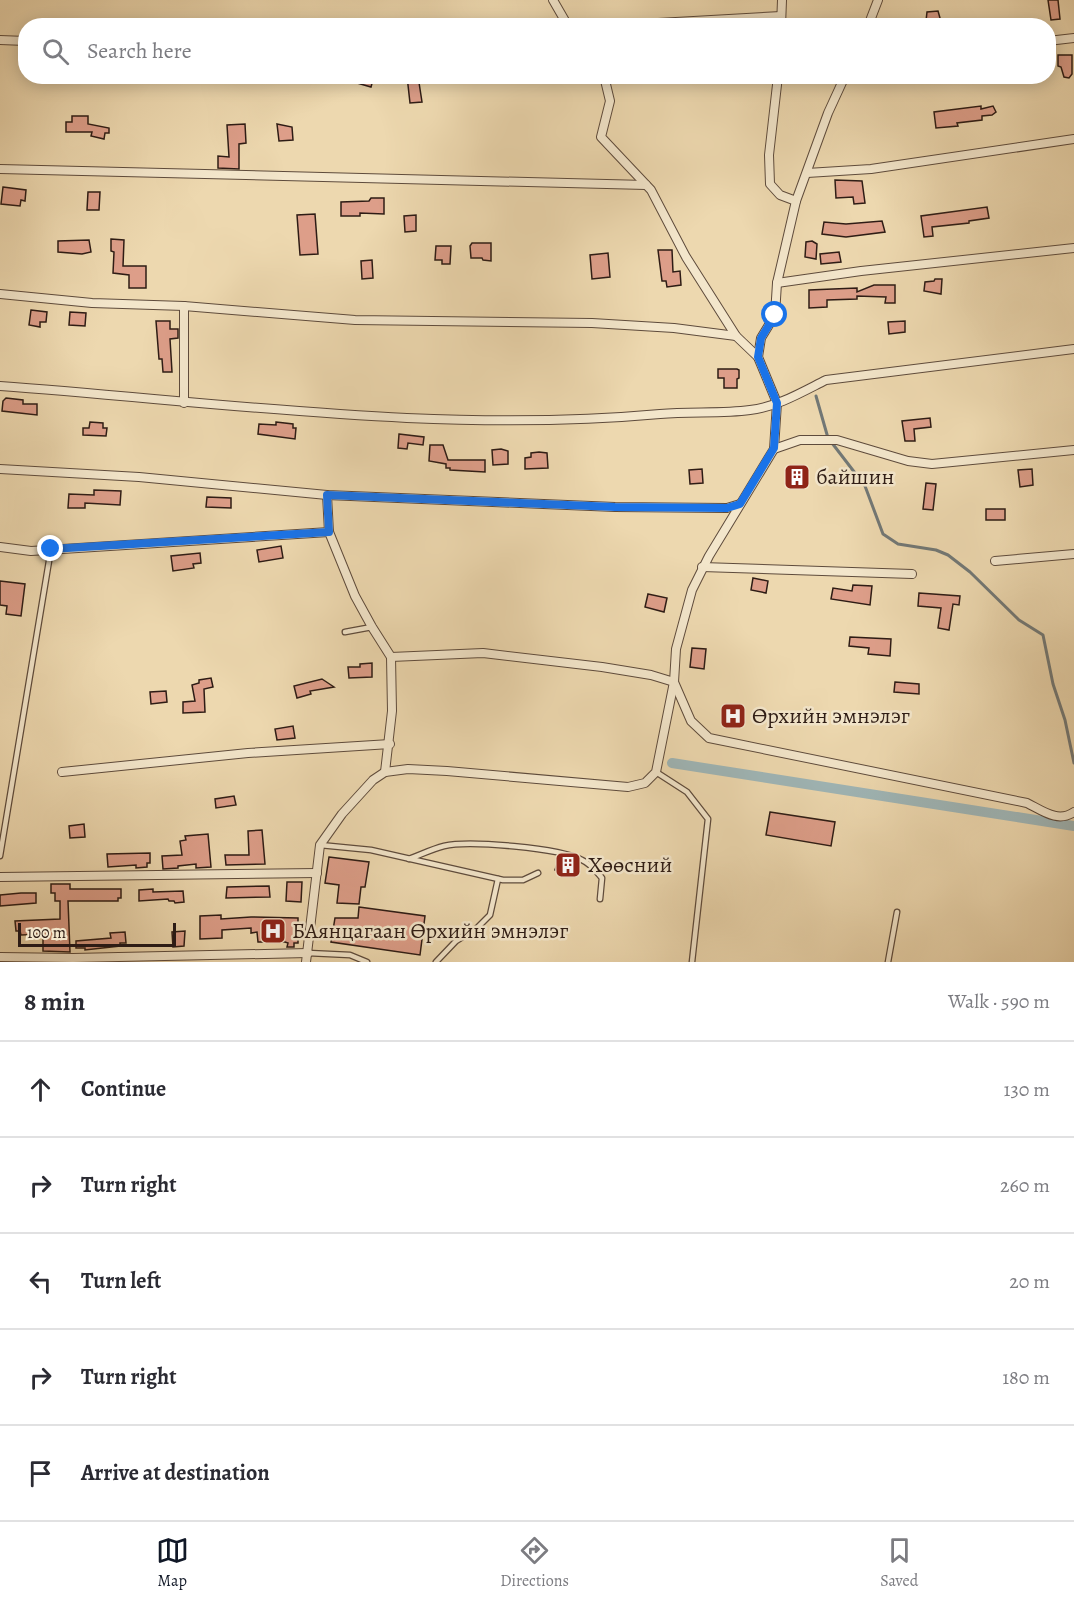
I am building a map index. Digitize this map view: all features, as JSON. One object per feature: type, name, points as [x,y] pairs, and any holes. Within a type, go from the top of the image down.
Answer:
[{"type":"street","points":[[553,0],[563,18]]},
{"type":"street","points":[[746,18],[781,16],[782,0]]},
{"type":"street","points":[[871,18],[878,0]]},
{"type":"street","points":[[1056,40],[1074,38]]},
{"type":"street","points":[[0,40],[18,41]]},
{"type":"street","points":[[0,957],[307,957],[320,845],[342,814],[373,780],[386,772],[408,769],[447,771],[628,787],[645,783],[656,772],[674,682],[676,648],[692,590],[702,567],[774,448],[777,403],[758,357],[736,336],[686,257],[646,184],[601,137],[610,101],[606,84]]},
{"type":"street","points":[[777,84],[768,154],[770,184],[780,195],[796,201]]},
{"type":"street","points":[[758,357],[761,338],[775,315],[777,283],[796,201],[841,84]]},
{"type":"street","points":[[807,173],[871,169],[1074,139]]},
{"type":"street","points":[[0,169],[646,184]]},
{"type":"street","points":[[777,283],[861,271],[1074,248]]},
{"type":"street","points":[[0,294],[92,303],[183,306],[355,320],[592,322],[674,328],[736,336]]},
{"type":"street","points":[[183,306],[184,403]]},
{"type":"street","points":[[0,386],[184,403],[471,420],[610,418],[685,411],[752,410],[777,403],[826,380],[1074,349]]},
{"type":"street","points":[[774,448],[800,440],[837,440],[908,461],[932,464],[1074,450]]},
{"type":"street","points":[[0,469],[139,477],[327,495],[615,507],[727,508],[740,504]]},
{"type":"street","points":[[327,495],[329,532],[355,596],[391,657],[392,711],[386,772]]},
{"type":"street","points":[[0,547],[30,551],[329,532]]},
{"type":"street","points":[[995,561],[1074,554]]},
{"type":"street","points":[[702,567],[912,574]]},
{"type":"street","points":[[391,657],[483,653],[651,675],[674,682],[691,721],[709,738],[1028,802],[1055,817],[1071,815],[1074,812]]},
{"type":"street","points":[[62,772],[248,753],[390,744]]},
{"type":"street","points":[[0,877],[317,873]]},
{"type":"lane","points":[[0,856],[51,549]]},
{"type":"lane","points":[[345,632],[372,627]]},
{"type":"lane","points":[[656,772],[687,792],[708,819],[692,962]]},
{"type":"lane","points":[[409,859],[445,845],[486,844],[562,853],[580,858],[591,865],[602,879],[600,899]]},
{"type":"lane","points":[[320,845],[370,850],[498,879],[522,880],[538,873]]},
{"type":"lane","points":[[436,962],[456,941],[477,928],[490,915],[498,879]]},
{"type":"lane","points":[[888,962],[897,912]]},
{"type":"lane","points":[[307,957],[350,955],[366,962]]},
{"type":"building","points":[[1048,0],[1058,0],[1060,19],[1051,18]]},
{"type":"building","points":[[938,11],[940,18],[926,18],[927,12]]},
{"type":"building","points":[[1058,55],[1072,55],[1072,74],[1069,78],[1064,77],[1061,67],[1058,66]]},
{"type":"building","points":[[408,84],[419,84],[422,102],[410,103]]},
{"type":"building","points":[[981,106],[981,109],[993,106],[996,112],[982,116],[982,120],[936,128],[934,112]]},
{"type":"building","points":[[72,116],[88,116],[88,124],[109,128],[109,133],[105,133],[104,139],[91,136],[92,132],[66,132],[66,122],[72,122]]},
{"type":"building","points":[[245,124],[246,143],[239,144],[239,169],[218,168],[218,156],[229,157],[227,125]]},
{"type":"building","points":[[277,124],[292,127],[293,140],[279,141]]},
{"type":"building","points":[[835,180],[862,181],[865,203],[854,204],[853,197],[836,198]]},
{"type":"building","points":[[3,187],[26,190],[25,201],[21,200],[20,206],[1,204]]},
{"type":"building","points":[[88,192],[100,192],[99,210],[87,210]]},
{"type":"building","points":[[371,198],[384,198],[384,214],[360,213],[360,216],[341,216],[341,202],[369,201]]},
{"type":"building","points":[[987,207],[989,218],[969,221],[969,223],[932,227],[933,236],[924,237],[921,216]]},
{"type":"building","points":[[315,214],[318,254],[300,255],[297,215]]},
{"type":"building","points":[[416,215],[416,231],[405,232],[404,216]]},
{"type":"building","points":[[882,221],[885,232],[846,237],[822,234],[824,222],[846,224]]},
{"type":"building","points":[[111,239],[124,240],[123,266],[146,266],[146,288],[129,288],[129,275],[113,273],[114,252],[111,251]]},
{"type":"building","points":[[89,240],[91,252],[82,254],[58,252],[58,241]]},
{"type":"building","points":[[812,241],[817,244],[816,259],[805,257],[806,242]]},
{"type":"building","points":[[472,243],[491,243],[491,261],[471,258]]},
{"type":"building","points":[[436,246],[451,246],[450,264],[442,264],[442,260],[435,260]]},
{"type":"building","points":[[658,250],[672,250],[673,272],[680,271],[681,285],[667,287],[666,281],[662,281]]},
{"type":"building","points":[[839,252],[841,262],[821,264],[820,254]]},
{"type":"building","points":[[608,253],[610,277],[592,279],[590,255]]},
{"type":"building","points":[[372,260],[373,278],[362,279],[361,261]]},
{"type":"building","points":[[942,279],[941,294],[924,291],[925,282]]},
{"type":"building","points":[[874,285],[895,285],[895,303],[885,303],[886,297],[857,296],[857,299],[827,300],[827,307],[809,308],[809,290],[857,288],[857,292]]},
{"type":"building","points":[[31,310],[47,312],[46,322],[40,322],[40,327],[29,325]]},
{"type":"building","points":[[70,312],[86,313],[85,326],[69,325]]},
{"type":"building","points":[[156,321],[170,321],[170,329],[178,329],[178,338],[170,339],[172,372],[163,372],[162,359],[159,359]]},
{"type":"building","points":[[905,321],[905,332],[889,334],[888,322]]},
{"type":"building","points":[[718,369],[739,370],[737,388],[724,388],[724,378],[718,378]]},
{"type":"building","points":[[6,398],[23,400],[23,404],[37,404],[37,415],[2,411],[3,401]]},
{"type":"building","points":[[930,418],[931,427],[914,429],[915,441],[905,441],[902,421]]},
{"type":"building","points":[[90,422],[103,423],[103,428],[107,428],[106,436],[83,435],[83,428],[89,428]]},
{"type":"building","points":[[276,422],[293,424],[293,428],[296,428],[295,439],[258,434],[259,424],[276,425]]},
{"type":"building","points":[[399,434],[424,437],[423,445],[408,443],[407,449],[398,448]]},
{"type":"building","points":[[430,445],[443,445],[448,460],[485,460],[485,472],[450,470],[446,468],[446,464],[429,461]]},
{"type":"building","points":[[492,450],[508,451],[508,464],[493,465]]},
{"type":"building","points":[[531,453],[547,453],[548,468],[525,469],[525,458],[531,457]]},
{"type":"building","points":[[702,469],[703,483],[690,484],[689,470]]},
{"type":"building","points":[[1032,469],[1033,485],[1020,487],[1018,470]]},
{"type":"building","name":"байшин","points":[[788,470],[806,470],[806,483],[788,483]]},
{"type":"building","points":[[926,483],[936,484],[933,510],[923,509]]},
{"type":"building","points":[[94,490],[121,491],[120,505],[85,503],[85,508],[68,508],[69,494],[94,495]]},
{"type":"building","points":[[207,497],[231,498],[231,508],[206,507]]},
{"type":"building","points":[[986,509],[1005,509],[1005,520],[986,520]]},
{"type":"building","points":[[281,546],[283,558],[259,562],[257,550]]},
{"type":"building","points":[[200,553],[201,563],[193,564],[194,568],[173,571],[171,556]]},
{"type":"building","points":[[753,578],[768,581],[766,593],[751,590]]},
{"type":"building","points":[[0,581],[25,584],[21,616],[6,614],[7,606],[0,605]]},
{"type":"building","points":[[853,585],[872,586],[870,605],[831,599],[833,588],[852,591]]},
{"type":"building","points":[[919,593],[960,596],[959,605],[953,604],[949,630],[938,628],[941,608],[918,606]]},
{"type":"building","points":[[648,594],[667,598],[664,612],[645,607]]},
{"type":"building","points":[[850,637],[891,639],[890,656],[868,654],[869,648],[849,646]]},
{"type":"building","points":[[692,648],[706,649],[704,669],[690,667]]},
{"type":"building","points":[[372,663],[372,677],[349,678],[348,667],[360,667],[360,664]]},
{"type":"building","points":[[211,678],[213,687],[204,689],[205,712],[183,713],[183,702],[195,701],[192,685],[199,683],[199,680]]},
{"type":"building","points":[[322,679],[334,687],[310,691],[311,694],[297,698],[294,686]]},
{"type":"building","points":[[895,682],[919,684],[919,694],[894,692]]},
{"type":"building","points":[[166,691],[167,702],[151,704],[150,692]]},
{"type":"building","points":[[293,726],[295,738],[277,740],[275,729]]},
{"type":"building","points":[[234,796],[236,805],[216,808],[215,799]]},
{"type":"building","points":[[770,812],[835,822],[831,846],[766,835]]},
{"type":"building","points":[[84,824],[85,837],[70,838],[69,826]]},
{"type":"building","points":[[262,830],[265,864],[226,865],[225,855],[249,855],[248,831]]},
{"type":"building","points":[[208,834],[211,867],[196,868],[196,864],[163,869],[162,856],[182,855],[180,841],[186,840],[185,836]]},
{"type":"building","points":[[150,853],[150,863],[147,863],[147,867],[136,868],[136,865],[108,867],[107,854]]},
{"type":"building","points":[[329,857],[369,862],[365,887],[361,887],[359,904],[337,903],[339,885],[325,883]]},
{"type":"building","name":"Хөөсний","points":[[559,858],[579,864],[577,874],[555,870]]},
{"type":"building","points":[[287,882],[302,882],[301,902],[286,901]]},
{"type":"building","points":[[51,884],[70,884],[70,889],[121,889],[121,898],[118,898],[118,901],[68,901],[70,952],[43,951],[43,934],[21,935],[20,931],[16,931],[15,921],[60,919],[60,901],[55,901],[55,893],[51,893]]},
{"type":"building","points":[[269,886],[270,897],[226,898],[227,887]]},
{"type":"building","points":[[153,889],[153,892],[183,891],[184,902],[175,903],[168,899],[139,901],[139,890]]},
{"type":"building","points":[[36,893],[36,903],[0,906],[0,895]]},
{"type":"building","points":[[359,907],[425,916],[420,955],[331,942],[335,918],[358,918]]},
{"type":"building","name":"БАянцагаан Өрхийн эмнэлэг","points":[[221,915],[221,919],[298,918],[298,943],[294,943],[294,947],[287,947],[288,943],[285,942],[258,942],[257,932],[251,933],[251,928],[222,930],[222,938],[200,939],[200,916]]},
{"type":"building","points":[[185,931],[184,946],[173,947],[172,932]]},
{"type":"building","points":[[125,932],[126,943],[120,943],[120,946],[85,950],[85,948],[76,948],[76,941],[111,938],[110,933]]},
{"type":"waterway","points":[[816,396],[828,438]]},
{"type":"waterway","points":[[832,443],[865,486],[883,534],[898,544],[936,550],[948,555],[970,572],[1019,620],[1043,635],[1053,684],[1065,720],[1074,763]]},
{"type":"waterway","points":[[672,763],[1074,826]]},
{"type":"place","name":"байшин","points":[[797,477]]},
{"type":"place","name":"Өрхийн эмнэлэг","points":[[733,716]]},
{"type":"place","name":"Хөөсний","points":[[568,865]]},
{"type":"place","name":"БАянцагаан Өрхийн эмнэлэг","points":[[273,931]]},
{"type":"route","points":[[51,549],[329,532],[327,495],[615,507],[727,508],[740,504],[774,448],[777,403],[758,357],[761,338],[775,315]]}]
